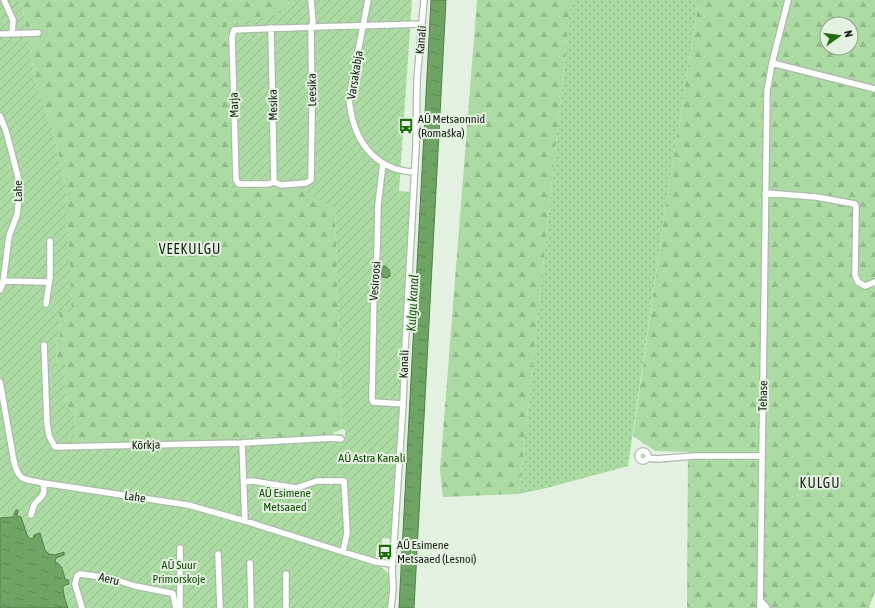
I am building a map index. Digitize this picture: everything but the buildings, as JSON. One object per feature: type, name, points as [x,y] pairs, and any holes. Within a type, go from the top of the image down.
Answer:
[{"type":"street","points":[[4,0],[13,20],[12,34]]},
{"type":"street","name":"Leesika","points":[[274,182],[281,184],[306,183],[311,180],[311,27],[313,22],[311,0]]},
{"type":"street","name":"Varsakabja","points":[[368,0],[349,98],[350,113],[363,145],[383,163]]},
{"type":"street","name":"Kanali","points":[[391,608],[393,588],[392,564],[403,404],[416,146],[417,79],[424,0]]},
{"type":"street","name":"Tehase","points":[[760,608],[767,91],[772,63],[788,0]]},
{"type":"street","points":[[271,28],[422,24]]},
{"type":"street","name":"Marja","points":[[271,28],[234,30],[232,36],[236,180],[239,184],[268,184],[274,182]]},
{"type":"street","name":"Mesika","points":[[271,28],[274,182]]},
{"type":"street","points":[[0,34],[38,33]]},
{"type":"street","points":[[772,63],[875,89]]},
{"type":"street","name":"Lahe","points":[[0,116],[6,131],[18,177],[19,197],[17,215],[9,236],[3,281],[0,290]]},
{"type":"street","points":[[383,163],[397,169],[414,172]]},
{"type":"street","name":"Vesiroosi","points":[[383,163],[378,205],[378,252],[374,288],[372,399],[373,402],[378,403],[403,404]]},
{"type":"street","points":[[765,193],[816,196],[855,204],[855,275],[858,282],[865,286],[875,282]]},
{"type":"street","points":[[46,304],[49,282],[50,241]]},
{"type":"street","points":[[0,256],[7,256]]},
{"type":"street","points":[[3,281],[49,282]]},
{"type":"street","name":"Kõrkja","points":[[44,345],[47,423],[49,436],[55,447],[242,443],[334,438],[341,439]]},
{"type":"street","name":"Lahe","points":[[0,382],[8,433],[17,473],[21,479],[43,484],[188,505],[245,521],[376,562],[392,564]]},
{"type":"street","points":[[242,443],[245,521]]},
{"type":"street","points":[[648,458],[762,456]]},
{"type":"street","points":[[244,482],[252,481],[296,488],[317,481],[344,481],[347,533],[343,552]]},
{"type":"street","points":[[31,515],[35,504],[42,498],[44,488],[43,484]]},
{"type":"street","points":[[180,548],[180,608]]},
{"type":"street","points":[[218,554],[220,608]]},
{"type":"street","points":[[250,563],[251,608]]},
{"type":"street","name":"Aeru","points":[[82,608],[76,584],[77,576],[80,574],[110,578],[135,586],[171,593],[173,594],[176,608]]},
{"type":"street","points":[[286,574],[286,608]]},
{"type":"street","points":[[760,600],[767,608]]},
{"type":"green space","points":[[0,0],[19,0],[23,10],[36,84],[52,128],[66,188],[72,312],[59,312],[60,342],[56,343],[57,364],[65,364],[67,410],[74,410],[76,439],[69,439],[70,444],[237,440],[239,436],[256,438],[342,434],[345,438],[345,430],[342,429],[335,209],[295,186],[232,189],[227,24],[287,12],[289,0],[412,0],[399,191],[411,192],[392,539],[382,538],[382,545],[377,545],[375,564],[387,572],[390,577],[391,588],[389,608],[68,608],[63,591],[66,580],[63,570],[55,562],[56,558],[64,552],[55,555],[49,554],[45,550],[40,533],[30,539],[17,516],[18,510],[16,510],[13,517],[0,518]]},
{"type":"green space","points":[[19,0],[289,0],[287,12],[227,24],[232,189],[295,185],[335,209],[342,429],[329,435],[256,438],[239,436],[237,440],[70,444],[68,439],[76,438],[74,410],[67,410],[65,364],[57,365],[56,343],[60,342],[59,312],[71,312],[66,188],[52,128],[36,84],[23,10]]},
{"type":"green space","points":[[477,0],[571,0],[519,494],[443,497],[440,470]]},
{"type":"green space","points":[[571,0],[699,0],[668,190],[628,466],[519,494]]},
{"type":"green space","points":[[699,0],[875,0],[875,591],[869,608],[687,608],[688,452],[655,451],[633,436],[668,190]]},
{"type":"water","points":[[431,0],[446,0],[414,608],[399,608]]},
{"type":"water","points":[[384,266],[387,267],[389,271],[390,276],[387,278],[382,277],[381,268]]},
{"type":"water","points":[[16,510],[18,510],[17,516],[21,517],[27,535],[30,539],[33,538],[34,535],[40,533],[45,550],[49,554],[55,555],[64,552],[64,555],[56,558],[55,562],[61,567],[65,579],[68,580],[69,584],[63,586],[63,592],[68,608],[0,608],[0,518],[13,517]]},
{"type":"place","name":"AÜ Metsaonnid (Romaška)","points":[[406,126]]},
{"type":"place","name":"AÜ Esimene Metsaaed (Lesnoi)","points":[[385,552]]},
{"type":"district","name":"VEEKULGU","points":[[190,249]]},
{"type":"district","name":"KULGU","points":[[820,483]]},
{"type":"water label","name":"Kulgu kanal","points":[[412,303]]},
{"type":"park label","name":"AÜ Astra Kanali","points":[[372,458]]},
{"type":"park label","name":"AÜ Esimene Metsaaed","points":[[285,500]]},
{"type":"park label","name":"AÜ Suur Primorskoje","points":[[179,572]]}]
